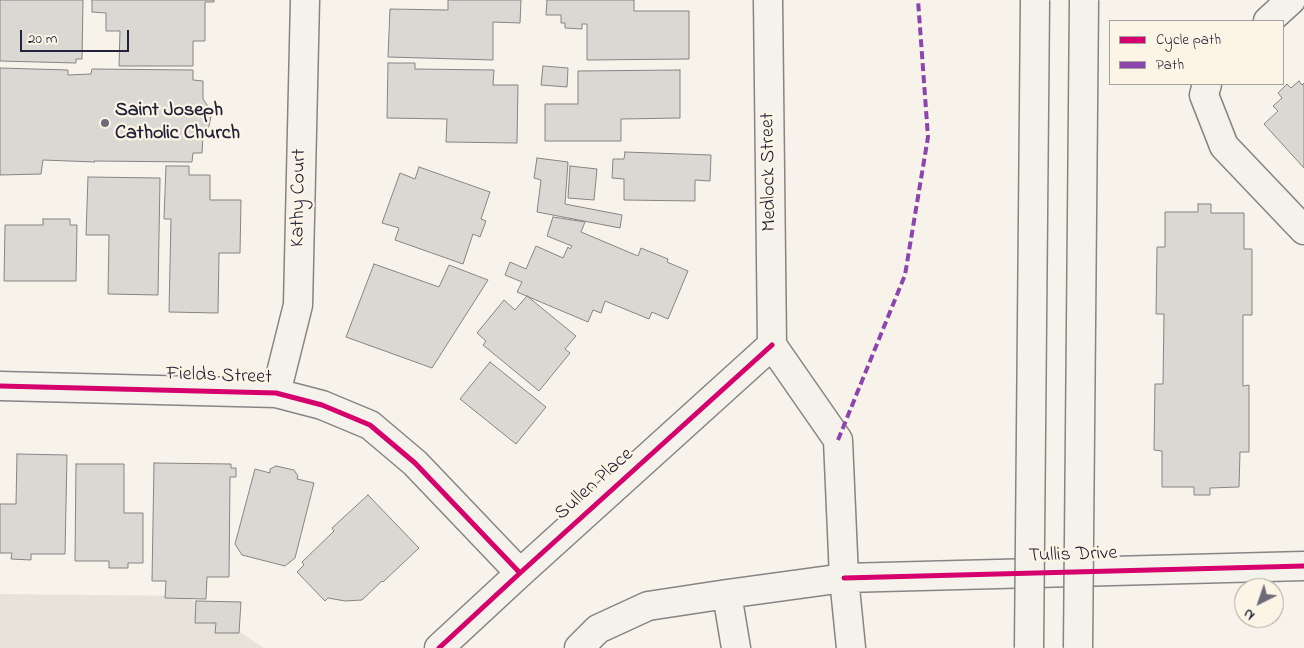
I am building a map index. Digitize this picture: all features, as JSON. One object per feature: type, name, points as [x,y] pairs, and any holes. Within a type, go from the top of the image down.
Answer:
[{"type":"street","name":"Kathy Court","points":[[276,392],[298,305],[305,0]]},
{"type":"street","name":"Medlock Street","points":[[768,0],[772,345]]},
{"type":"street","points":[[1030,648],[1035,0]]},
{"type":"street","points":[[1078,648],[1084,0]]},
{"type":"street","points":[[1269,20],[1291,0]]},
{"type":"street","points":[[1207,85],[1204,95],[1224,146],[1304,230]]},
{"type":"street","name":"Sullen Place","points":[[439,648],[772,345]]},
{"type":"street","points":[[772,345],[838,440],[844,578],[851,648]]},
{"type":"street","name":"Fields Street","points":[[0,386],[276,392],[322,404],[370,425],[415,463],[520,573]]},
{"type":"street","name":"Tullis Drive","points":[[578,648],[598,629],[648,606],[844,578],[1304,566]]},
{"type":"street","points":[[727,594],[736,648]]},
{"type":"shaded area","points":[[0,594],[185,596],[264,648],[0,648]]},
{"type":"building","points":[[0,0],[83,0],[82,59],[76,59],[76,63],[0,61]]},
{"type":"building","points":[[92,0],[214,0],[214,2],[205,2],[205,41],[193,41],[193,66],[119,66],[120,31],[106,31],[106,13],[92,12]]},
{"type":"building","points":[[448,0],[521,0],[520,23],[493,22],[493,60],[388,57],[390,9],[448,10]]},
{"type":"building","points":[[547,0],[634,0],[634,11],[689,11],[689,59],[587,60],[587,24],[582,24],[582,29],[565,28],[565,23],[561,23],[561,15],[546,15]]},
{"type":"building","points":[[388,63],[415,63],[415,69],[494,70],[493,85],[518,85],[517,143],[446,142],[447,119],[387,118]]},
{"type":"building","points":[[543,66],[568,68],[567,87],[541,85]]},
{"type":"building","name":"Saint Joseph Catholic Church","points":[[0,68],[68,70],[68,75],[91,74],[92,69],[193,70],[193,80],[203,81],[203,99],[212,112],[209,126],[203,135],[202,153],[193,153],[192,162],[43,160],[41,174],[0,175]]},
{"type":"building","points":[[680,70],[680,118],[621,119],[621,141],[545,141],[545,104],[578,104],[578,71]]},
{"type":"building","points":[[1299,81],[1302,85],[1304,83],[1304,168],[1264,124],[1278,111],[1273,106],[1282,98],[1278,93],[1287,84],[1291,88]]},
{"type":"building","points":[[625,152],[711,155],[710,181],[695,180],[695,201],[624,200],[624,179],[612,178],[613,159],[624,159]]},
{"type":"building","points":[[537,158],[568,162],[565,204],[622,215],[620,228],[537,212],[541,180],[534,178]]},
{"type":"building","points":[[166,166],[189,166],[189,175],[210,175],[210,200],[241,200],[240,253],[219,253],[218,313],[169,312],[171,219],[164,219]]},
{"type":"building","points":[[570,166],[597,169],[594,200],[568,198]]},
{"type":"building","points":[[419,167],[490,192],[481,219],[486,221],[480,237],[473,234],[463,264],[395,240],[399,228],[382,223],[400,173],[415,179]]},
{"type":"building","points":[[88,177],[160,178],[158,295],[108,294],[109,235],[86,235]]},
{"type":"building","points":[[1198,204],[1211,204],[1211,213],[1244,213],[1244,249],[1252,249],[1252,315],[1243,315],[1243,386],[1249,385],[1249,452],[1240,452],[1239,487],[1210,488],[1210,495],[1194,495],[1194,487],[1162,487],[1162,451],[1154,450],[1155,384],[1163,384],[1164,314],[1156,314],[1157,247],[1165,247],[1165,212],[1198,212]]},
{"type":"building","points":[[553,217],[585,222],[581,232],[638,256],[641,248],[668,259],[667,262],[688,271],[668,319],[652,312],[649,319],[605,301],[601,313],[593,310],[588,322],[517,292],[522,282],[505,275],[510,262],[526,269],[536,246],[563,258],[568,247],[570,249],[572,246],[547,236]]},
{"type":"building","points":[[43,219],[70,219],[70,225],[77,225],[76,281],[4,281],[5,225],[43,225]]},
{"type":"building","points":[[374,264],[439,287],[449,265],[488,280],[432,368],[346,337]]},
{"type":"building","points":[[527,296],[576,336],[565,349],[570,353],[539,391],[483,345],[486,341],[477,333],[504,300],[515,310]]},
{"type":"building","points":[[490,362],[546,407],[516,444],[460,399]]},
{"type":"building","points":[[17,454],[67,455],[65,554],[31,554],[31,560],[11,559],[12,553],[0,553],[0,504],[16,504]]},
{"type":"building","points":[[154,463],[231,464],[231,468],[236,468],[236,477],[230,477],[229,577],[207,577],[206,599],[165,598],[166,581],[152,581]]},
{"type":"building","points":[[76,464],[124,464],[124,513],[143,513],[143,563],[128,563],[128,568],[109,568],[109,561],[75,561]]},
{"type":"building","points":[[276,466],[294,470],[298,476],[297,479],[314,483],[295,558],[285,566],[242,555],[235,544],[255,469],[270,473],[270,469]]},
{"type":"building","points":[[368,495],[419,548],[362,600],[345,601],[328,598],[325,601],[297,572],[304,565],[302,562],[334,531],[332,528]]},
{"type":"building","points":[[196,601],[241,602],[239,633],[215,633],[216,623],[195,623]]},
{"type":"marked path","points":[[838,440],[905,275],[928,137],[918,0]]},
{"type":"cycle path","points":[[439,648],[772,345]]},
{"type":"cycle path","points":[[0,386],[276,393],[322,405],[370,425],[415,463],[520,573]]},
{"type":"cycle path","points":[[844,578],[1304,566]]},
{"type":"place","name":"Saint Joseph Catholic Church","points":[[105,123]]}]
